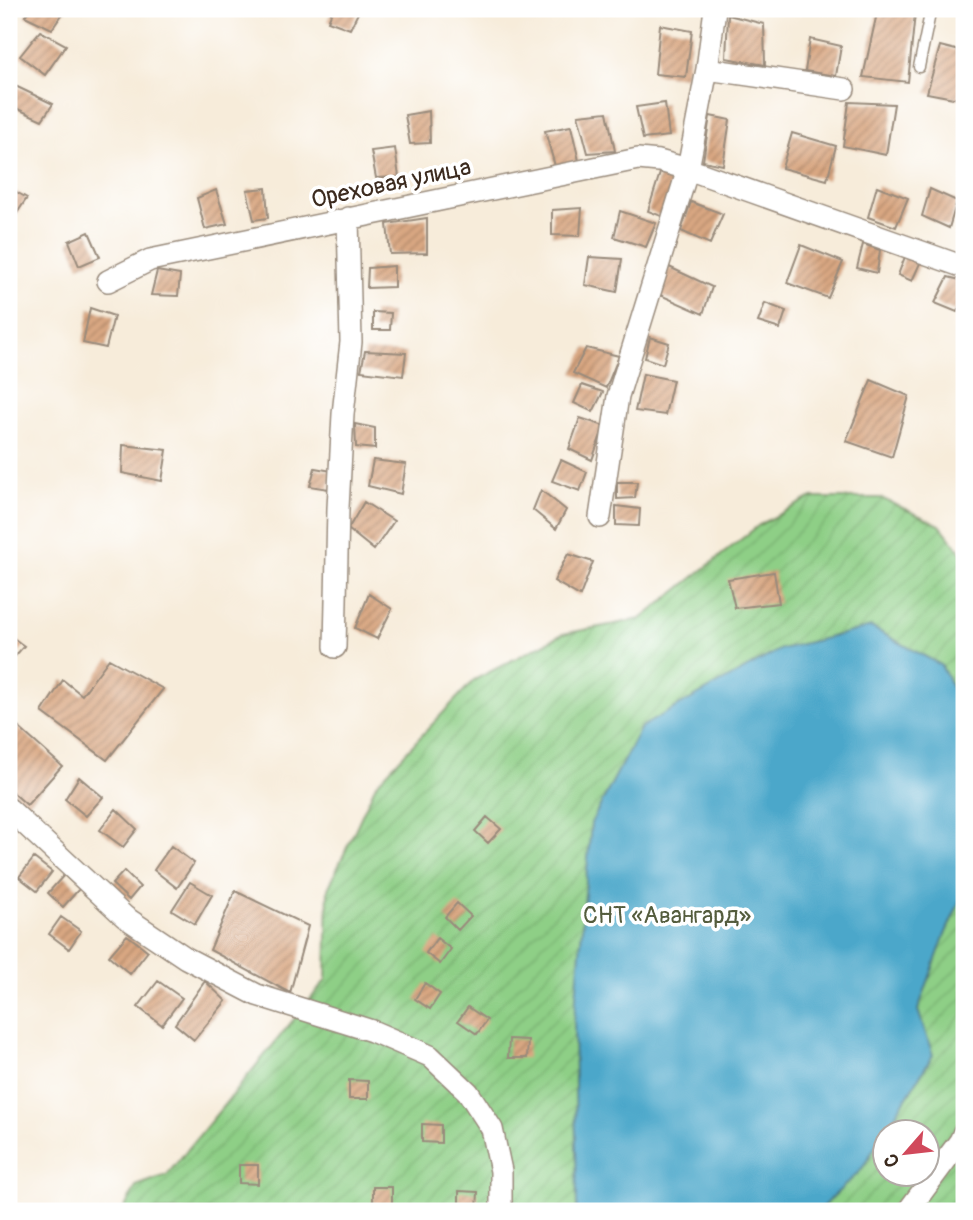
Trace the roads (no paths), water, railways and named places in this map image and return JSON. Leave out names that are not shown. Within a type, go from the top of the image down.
[{"type":"street","points":[[600,517],[618,396],[688,169],[715,9]]},
{"type":"street","points":[[707,69],[844,89]]},
{"type":"street","name":"Ореховая улица","points":[[108,281],[150,260],[638,159],[659,161],[688,169],[964,267]]},
{"type":"street","points":[[335,648],[338,508],[343,414],[351,342],[348,218]]},
{"type":"street","points":[[9,810],[125,918],[186,958],[257,995],[372,1031],[430,1056],[468,1092],[492,1129],[501,1171],[501,1211]]},
{"type":"street","points":[[908,1211],[964,1132]]},
{"type":"lane","points":[[919,67],[931,9]]},
{"type":"water","points":[[871,627],[941,665],[964,711],[964,892],[944,937],[918,1010],[933,1055],[894,1118],[872,1118],[872,1152],[861,1170],[818,1211],[577,1211],[574,1021],[591,823],[641,727],[781,649]]},
{"type":"park label","name":"СНТ «Авангард»","points":[[667,915]]}]
